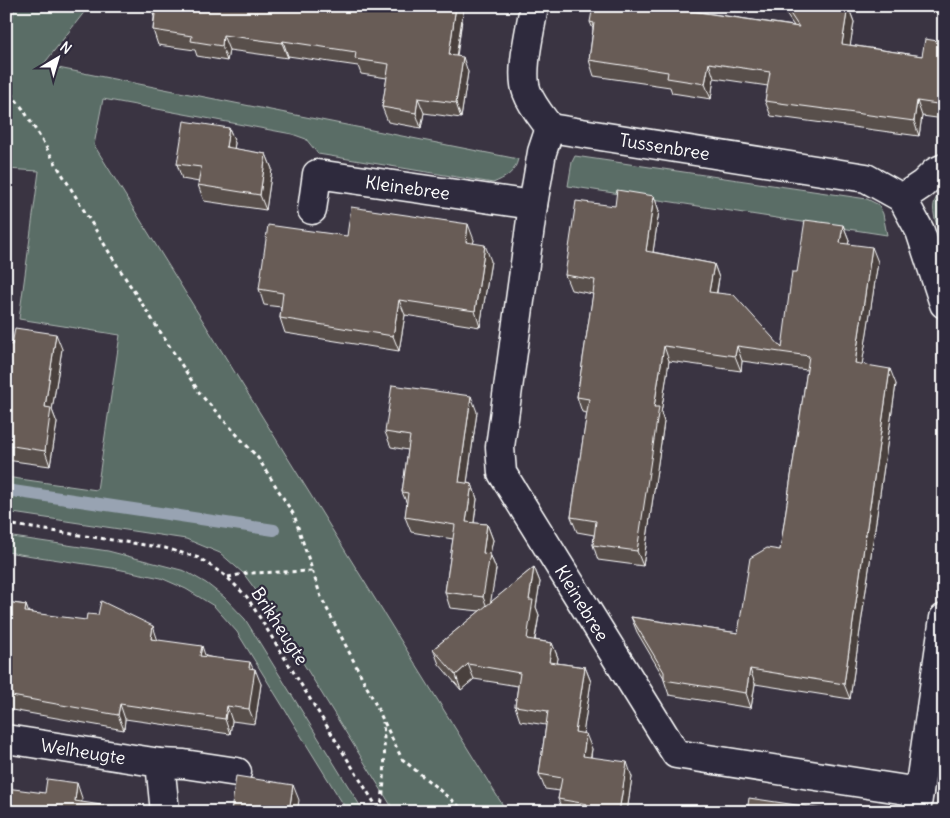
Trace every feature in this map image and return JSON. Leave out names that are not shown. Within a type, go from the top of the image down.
[{"type":"street","points":[[534,6],[524,66],[526,90],[536,109],[550,128]]},
{"type":"street","name":"Tussenbree","points":[[550,128],[866,178],[902,198]]},
{"type":"street","name":"Kleinebree","points":[[550,128],[542,152],[500,447],[502,473],[676,754],[917,802]]},
{"type":"street","points":[[944,168],[935,172],[923,184],[902,198],[920,231],[944,304]]},
{"type":"street","name":"Kleinebree","points":[[312,210],[317,174],[534,205]]},
{"type":"street","points":[[917,802],[944,618]]},
{"type":"street","name":"Welheugte","points":[[6,739],[160,763],[184,764],[237,772]]},
{"type":"street","points":[[160,763],[165,812]]},
{"type":"path","points":[[6,87],[23,109],[115,262],[201,395],[258,458],[294,515],[321,597],[402,759],[466,812]]},
{"type":"path","name":"Brikheugte","points":[[6,524],[165,548],[199,558],[227,577],[247,597],[380,812]]},
{"type":"path","points":[[227,577],[248,573],[312,572]]},
{"type":"path","points":[[380,812],[383,799],[385,754],[382,718]]},
{"type":"green space","points":[[15,6],[89,6],[43,65],[518,159],[515,168],[509,174],[493,183],[318,154],[306,139],[292,134],[103,99],[94,145],[507,812],[395,812],[269,608],[243,573],[220,553],[186,539],[6,512],[6,477],[97,490],[120,335],[19,319],[39,171],[6,169],[6,49]]},
{"type":"green space","points":[[575,156],[867,199],[879,205],[883,214],[887,235],[568,186],[572,162]]},
{"type":"green space","points":[[944,191],[944,243],[936,223],[934,208],[938,195]]},
{"type":"green space","points":[[6,536],[108,551],[185,571],[206,583],[224,597],[245,619],[364,812],[348,812],[237,632],[214,606],[186,589],[161,578],[112,568],[6,552]]},
{"type":"building","points":[[154,6],[456,6],[449,55],[463,57],[456,103],[418,98],[416,113],[382,107],[389,64],[355,59],[356,52],[283,41],[282,43],[223,35],[222,46],[191,41],[192,36],[153,30]]},
{"type":"building","points":[[593,6],[658,6],[799,27],[785,6],[848,6],[842,44],[922,56],[925,39],[944,42],[944,105],[917,101],[914,121],[765,101],[770,72],[709,63],[705,84],[667,78],[668,72],[589,60],[594,23],[590,22]]},
{"type":"building","points":[[184,121],[229,128],[226,147],[266,154],[260,195],[198,185],[201,167],[177,164]]},
{"type":"building","points":[[617,190],[654,196],[646,251],[714,264],[709,292],[734,295],[782,348],[792,272],[797,272],[805,220],[843,225],[840,243],[872,247],[855,363],[890,369],[844,684],[750,669],[746,693],[664,680],[664,672],[631,617],[738,633],[750,558],[767,548],[780,550],[809,356],[737,346],[735,356],[664,346],[654,407],[659,407],[637,551],[593,545],[596,521],[571,517],[589,399],[577,397],[595,280],[565,275],[576,201],[615,206]]},
{"type":"building","points":[[351,207],[468,224],[466,242],[485,245],[475,311],[399,300],[393,336],[280,318],[283,293],[259,289],[268,225],[347,236]]},
{"type":"building","points":[[15,328],[56,334],[45,407],[51,408],[45,451],[6,445],[6,344],[12,345]]},
{"type":"building","points":[[392,385],[471,396],[459,482],[472,484],[466,522],[487,524],[483,553],[490,554],[483,597],[445,592],[455,525],[405,517],[408,493],[402,492],[410,436],[385,432]]},
{"type":"building","points":[[534,567],[529,600],[533,600],[527,639],[552,643],[549,662],[585,667],[575,732],[586,734],[583,756],[627,762],[619,812],[586,809],[587,804],[558,799],[562,778],[539,774],[548,711],[515,706],[520,673],[468,664],[456,675],[433,649]]},
{"type":"building","points":[[101,601],[153,626],[151,639],[202,646],[200,656],[250,662],[249,668],[255,669],[249,709],[227,706],[225,719],[120,704],[118,715],[6,695],[6,602],[26,605],[25,612],[86,620],[87,614],[98,615]]},
{"type":"building","points":[[236,776],[293,785],[289,812],[231,812]]},
{"type":"building","points":[[47,779],[77,783],[75,801],[114,807],[113,812],[6,812],[6,788],[45,793]]},
{"type":"building","points":[[749,798],[823,809],[823,812],[747,812]]},
{"type":"waterway","points":[[6,490],[274,530]]}]
